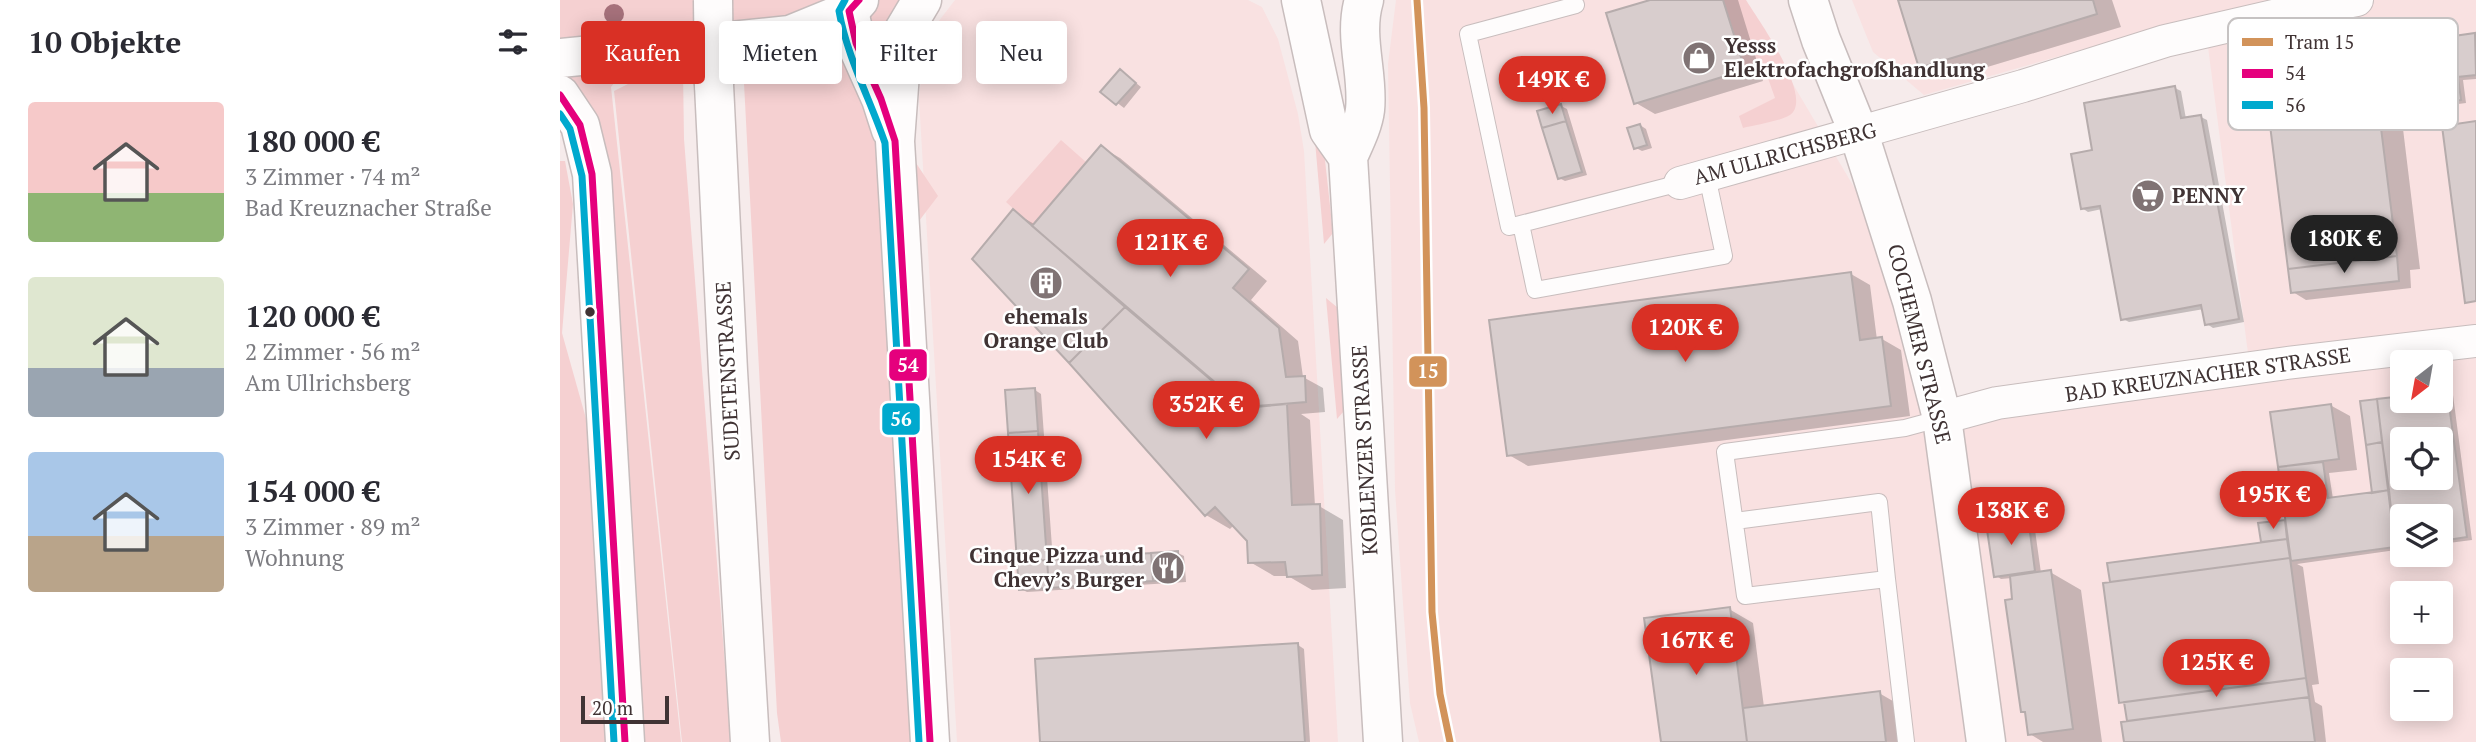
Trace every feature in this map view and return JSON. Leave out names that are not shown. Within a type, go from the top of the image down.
[{"type":"main road","name":"SUDETENSTRASSE","points":[[713,0],[729,385],[750,742]]},
{"type":"main road","points":[[922,0],[903,32],[895,141],[930,742]]},
{"type":"main road","points":[[1301,0],[1329,130],[1352,147]]},
{"type":"main road","name":"KOBLENZER STRASSE","points":[[1335,0],[1344,111],[1352,147],[1383,742]]},
{"type":"main road","name":"KOBLENZER STRASSE","points":[[1352,147],[1365,110],[1359,16],[1364,0]]},
{"type":"main road","name":"COCHEMER STRASSE","points":[[1790,0],[1821,40]]},
{"type":"main road","name":"COCHEMER STRASSE","points":[[1808,0],[1859,134],[1912,301],[1942,418],[1986,742]]},
{"type":"main road","points":[[560,58],[790,35],[854,5],[856,43],[881,99],[895,141]]},
{"type":"main road","points":[[560,95],[580,125],[592,174],[625,742]]},
{"type":"street","name":"AM ULLRICHSBERG","points":[[2261,18],[2357,0]]},
{"type":"street","name":"AM ULLRICHSBERG","points":[[1693,179],[1859,134],[2165,41],[2228,26]]},
{"type":"street","name":"BAD KREUZNACHER STRASSE","points":[[1942,418],[1997,403],[2287,363],[2476,341]]},
{"type":"lane","points":[[1576,5],[1468,34],[1509,227],[1521,224],[1535,290],[1724,256],[1693,179]]},
{"type":"lane","name":"AM ULLRICHSBERG","points":[[1521,224],[1693,179]]},
{"type":"lane","points":[[1887,579],[1745,596],[1725,452],[1905,428],[1942,418]]},
{"type":"lane","points":[[1735,521],[1879,502],[1906,742]]},
{"type":"shaded area","points":[[560,0],[834,0],[783,21],[719,21],[719,30],[705,31],[705,21],[581,21],[581,44],[560,46]]},
{"type":"shaded area","points":[[877,0],[905,0],[897,21],[869,21],[868,17]]},
{"type":"shaded area","points":[[955,0],[1248,0],[1262,7],[1278,39],[1298,114],[1304,151],[1338,742],[957,742],[919,99],[920,84],[962,84],[962,21],[939,21]]},
{"type":"shaded area","points":[[1396,0],[1743,0],[1857,192],[1927,416],[2252,384],[2208,47],[2199,16],[1924,95],[1873,52],[1852,0],[2476,0],[2476,742],[1419,742],[1410,703],[1395,490],[1388,64]]},
{"type":"shaded area","points":[[1723,0],[1746,0],[1782,58],[1795,92],[1796,106],[1790,115],[1743,128],[1739,116],[1775,98],[1763,64],[1745,70]]},
{"type":"shaded area","points":[[1293,6],[1323,142],[1333,233],[1324,244],[1315,141],[1302,76],[1283,9]]},
{"type":"shaded area","points":[[844,40],[856,69],[856,84],[862,84],[877,120],[920,742],[781,742],[777,713],[744,84],[842,84]]},
{"type":"shaded area","points":[[581,70],[581,84],[613,84],[611,87],[681,742],[643,742],[560,73]]},
{"type":"shaded area","points":[[628,84],[683,84],[684,139],[731,742],[682,742],[614,91]]},
{"type":"shaded area","points":[[1061,140],[1086,162],[1032,226],[1006,202]]},
{"type":"shaded area","points":[[914,160],[938,196],[919,221]]},
{"type":"shaded area","points":[[560,161],[565,161],[573,204],[562,333],[592,440],[612,742],[560,742]]},
{"type":"shaded area","points":[[1326,298],[1338,308],[1344,411],[1337,419]]},
{"type":"building","points":[[1650,0],[1723,0],[1745,70],[1634,104],[1606,13]]},
{"type":"building","points":[[1898,0],[2093,0],[2097,14],[1919,68]]},
{"type":"building","points":[[2475,33],[2476,75],[2458,77],[2458,35]]},
{"type":"building","points":[[1120,69],[1136,83],[1116,105],[1100,92]]},
{"type":"building","points":[[2458,77],[2461,100],[2458,100]]},
{"type":"building","points":[[2175,86],[2181,118],[2201,115],[2239,319],[2205,325],[2201,305],[2121,320],[2100,206],[2081,209],[2071,154],[2092,150],[2084,103]]},
{"type":"building","points":[[1561,104],[1566,121],[1542,128],[1537,111]]},
{"type":"building","points":[[1566,121],[1582,172],[1558,179],[1542,128]]},
{"type":"building","points":[[2476,121],[2476,301],[2465,303],[2443,130],[2458,130],[2458,124]]},
{"type":"building","points":[[1640,124],[1647,145],[1634,149],[1627,128]]},
{"type":"building","points":[[2271,130],[2381,130],[2397,256],[2288,269]]},
{"type":"building","points":[[1101,145],[1249,269],[1233,288],[1279,328],[1286,377],[1305,376],[1306,402],[1244,407],[1032,226]]},
{"type":"building","name":"ehemals Orange Club","points":[[1013,209],[1125,307],[1069,363],[972,259]]},
{"type":"building","points":[[2397,256],[2399,281],[2291,293],[2288,269]]},
{"type":"building","points":[[1851,272],[1860,340],[1882,337],[1891,406],[1507,456],[1489,320]]},
{"type":"building","points":[[1125,307],[1244,408],[1287,404],[1292,505],[1320,504],[1322,575],[1287,577],[1285,562],[1248,563],[1247,541],[1215,507],[1205,516],[1069,363]]},
{"type":"building","points":[[1035,388],[1038,431],[1008,433],[1005,390]]},
{"type":"building","points":[[2390,398],[2390,413],[2450,413],[2452,427],[2390,427],[2390,490],[2453,490],[2453,434],[2467,537],[2453,539],[2453,504],[2390,506],[2377,399]]},
{"type":"building","points":[[2377,399],[2382,442],[2366,445],[2360,401]]},
{"type":"building","points":[[2331,404],[2339,459],[2278,467],[2270,412]]},
{"type":"building","points":[[1038,431],[1047,560],[1017,562],[1008,433]]},
{"type":"building","points":[[2382,442],[2389,490],[2372,493],[2366,445]]},
{"type":"building","points":[[2323,462],[2328,498],[2389,490],[2390,548],[2291,561],[2278,467]]},
{"type":"building","points":[[2028,517],[2035,571],[1994,577],[1986,523]]},
{"type":"building","points":[[2285,520],[2287,539],[2261,542],[2258,523]]},
{"type":"building","points":[[2287,539],[2290,558],[2110,582],[2107,563]]},
{"type":"building","points":[[1178,551],[1180,579],[1153,581],[1151,553]]},
{"type":"building","points":[[1151,553],[1153,581],[1049,588],[1047,560]]},
{"type":"building","points":[[2290,558],[2306,678],[2119,703],[2103,583]]},
{"type":"building","points":[[1047,560],[1049,588],[1019,590],[1017,562]]},
{"type":"building","points":[[2051,570],[2073,729],[2028,735],[2025,712],[2021,712],[2005,600],[2012,599],[2010,576]]},
{"type":"building","points":[[1730,607],[1747,742],[1661,742],[1644,618]]},
{"type":"building","points":[[1298,643],[1305,742],[1040,742],[1035,659]]},
{"type":"building","points":[[2306,678],[2309,697],[2127,721],[2124,702]]},
{"type":"building","points":[[1880,691],[1886,742],[1747,742],[1743,708]]},
{"type":"building","points":[[2309,697],[2315,742],[2124,742],[2121,722]]},
{"type":"tram line","name":"15","points":[[1417,0],[1424,108],[1432,612],[1440,694],[1450,742]]},
{"type":"transit line","name":"56","points":[[845,0],[839,11],[843,28],[885,143],[919,742]]},
{"type":"transit line","name":"54","points":[[859,0],[849,11],[856,43],[881,99],[895,141],[930,742]]},
{"type":"transit line","name":"54","points":[[560,95],[580,125],[592,174],[625,742]]},
{"type":"transit line","name":"56","points":[[560,114],[570,129],[582,176],[614,742]]},
{"type":"place","name":"Yesss Elektrofachgroßhandlung","points":[[1699,58]]},
{"type":"place","name":"PENNY","points":[[2148,196]]},
{"type":"place","name":"ehemals Orange Club","points":[[1046,283]]},
{"type":"place","name":"Cinque Pizza und Chevy’s Burger","points":[[1168,568]]}]
